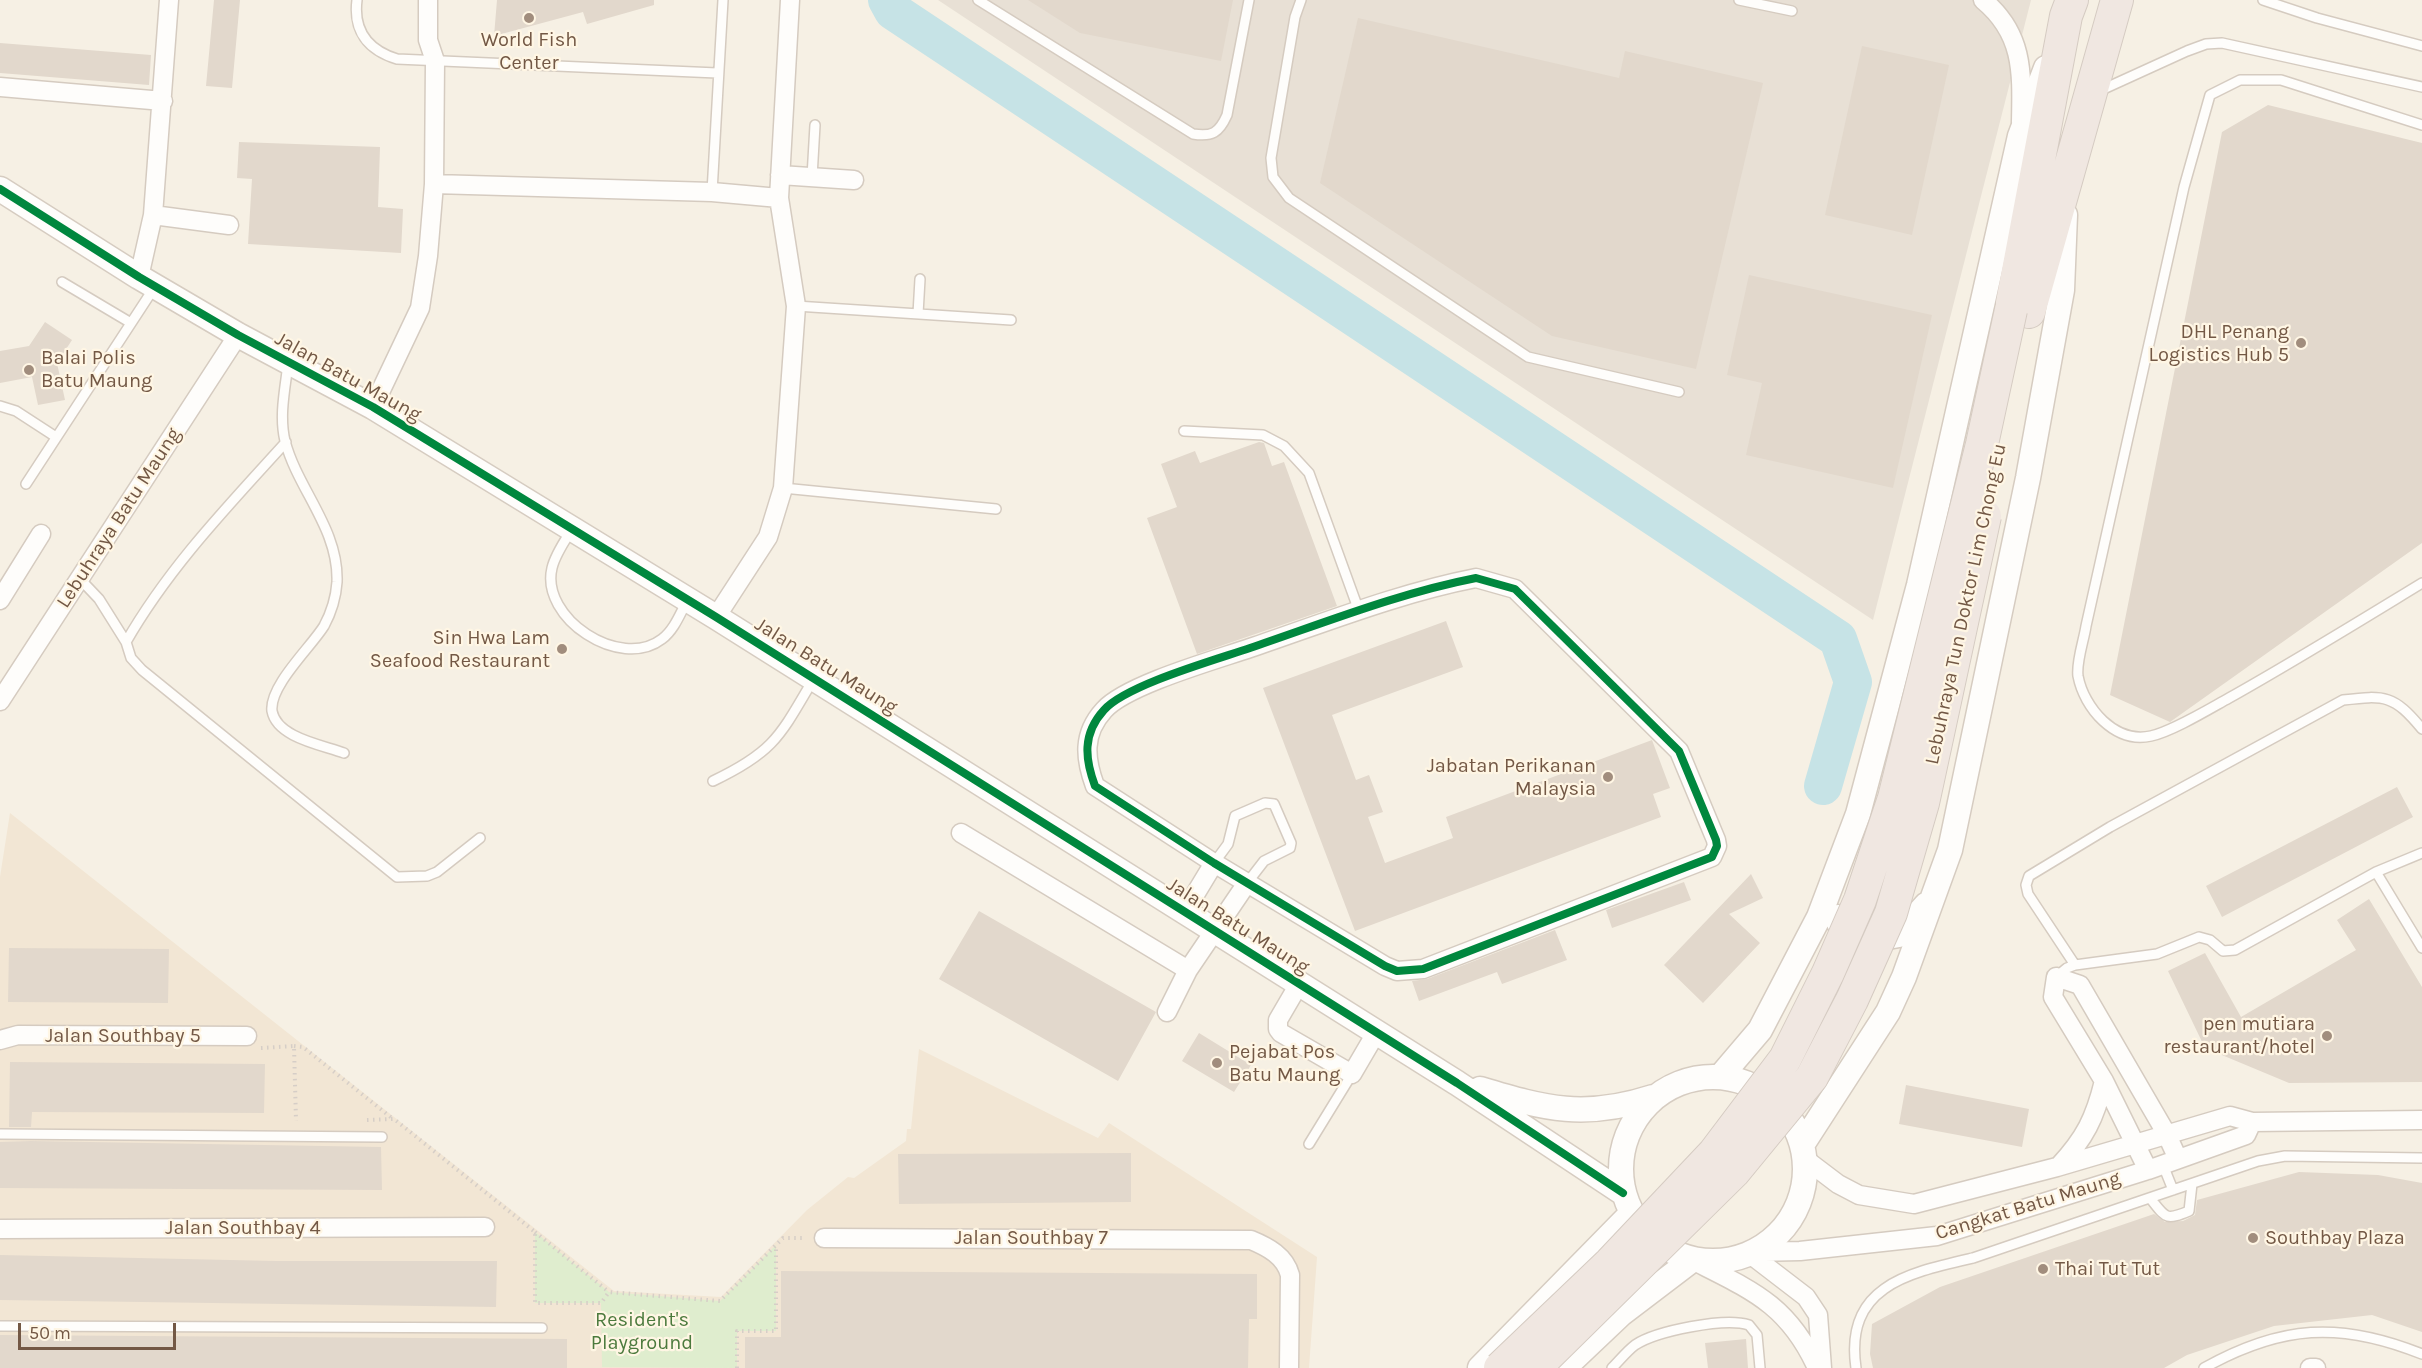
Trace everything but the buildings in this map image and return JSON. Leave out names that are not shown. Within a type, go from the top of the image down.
[{"type":"highway","name":"Lebuhraya Tun Doktor Lim Chong Eu","points":[[1724,1163],[1785,1059],[1860,900],[1894,798],[1982,444],[2020,311],[2066,174],[2117,0]]},
{"type":"highway","name":"Lebuhraya Tun Doktor Lim Chong Eu","points":[[2020,311],[2069,8]]},
{"type":"highway","points":[[1500,1368],[1610,1263],[1724,1163]]},
{"type":"highway","points":[[1535,1368],[1724,1163]]},
{"type":"main road","points":[[1720,1077],[1760,1030],[1819,917],[1858,814],[1919,585],[2020,136],[2069,8]]},
{"type":"main road","points":[[1804,1152],[1888,1012],[1904,977],[1950,850],[2030,466],[2062,290],[2066,174]]},
{"type":"main road","name":"Jalan Batu Maung","points":[[0,189],[147,282],[288,364],[373,407],[814,678],[1457,1083],[1627,1203]]},
{"type":"main road","points":[[1832,883],[1839,923],[1865,941],[1899,935],[1933,897]]},
{"type":"main road","points":[[1720,1077],[1742,1082],[1763,1091],[1780,1106],[1794,1124],[1804,1152],[1804,1189],[1793,1216],[1774,1239],[1752,1253],[1721,1262],[1692,1260],[1667,1250],[1647,1235],[1627,1203],[1620,1166],[1625,1138],[1638,1114],[1654,1097],[1686,1082],[1720,1077]]},
{"type":"main road","name":"Jalan Batu Maung","points":[[1457,1083],[1535,1105],[1574,1110],[1621,1107],[1654,1097]]},
{"type":"main road","points":[[1480,1368],[1627,1203]]},
{"type":"main road","points":[[1564,1368],[1621,1314],[1692,1260]]},
{"type":"street","points":[[147,282],[163,101],[169,0]]},
{"type":"street","points":[[373,407],[420,308],[434,184],[435,61],[428,40],[429,0]]},
{"type":"street","points":[[716,617],[768,537],[783,488],[796,306],[779,198],[790,0]]},
{"type":"street","points":[[1983,0],[2000,14],[2015,43],[2022,74],[2020,136]]},
{"type":"street","points":[[0,87],[163,101]]},
{"type":"street","points":[[780,175],[854,180]]},
{"type":"street","points":[[434,184],[712,192],[779,198]]},
{"type":"street","points":[[153,215],[229,225]]},
{"type":"street","name":"Lebuhraya Batu Maung","points":[[0,701],[238,335]]},
{"type":"street","points":[[0,600],[41,534]]},
{"type":"street","points":[[1476,578],[1515,589],[1679,751],[1716,840],[1715,852],[1706,861],[1410,972],[1385,966],[1214,863],[1095,786],[1088,767],[1086,751],[1093,725],[1115,700],[1186,670],[1359,611],[1433,586],[1476,578]]},
{"type":"street","points":[[960,833],[1188,970]]},
{"type":"street","points":[[1185,911],[1214,863]]},
{"type":"street","points":[[1167,1012],[1188,970],[1247,883]]},
{"type":"street","points":[[2056,977],[2080,985],[2166,1133],[2163,1165],[2136,1144],[2104,1081],[2054,997],[2056,977]]},
{"type":"street","points":[[1299,984],[1278,1020],[1278,1029],[1352,1074],[1376,1033]]},
{"type":"street","name":"Jalan Southbay 5","points":[[0,1040],[18,1035],[247,1036]]},
{"type":"street","points":[[2057,1167],[2080,1143],[2097,1113],[2104,1081]]},
{"type":"street","name":"Cangkat Batu Maung","points":[[1804,1152],[1838,1184],[1859,1195],[1914,1204],[2057,1167],[2230,1116],[2252,1122],[2422,1120]]},
{"type":"street","name":"Cangkat Batu Maung","points":[[1752,1253],[1800,1251],[1937,1236],[2163,1165],[2246,1136],[2252,1122]]},
{"type":"street","name":"Jalan Southbay 4","points":[[0,1229],[485,1227]]},
{"type":"street","name":"Jalan Southbay 7","points":[[824,1238],[1251,1240],[1263,1245],[1287,1265],[1290,1275],[1289,1368]]},
{"type":"street","points":[[1752,1253],[1806,1297],[1818,1315],[1822,1368]]},
{"type":"street","points":[[1692,1260],[1753,1292],[1772,1305],[1800,1335],[1817,1368]]},
{"type":"street","points":[[2310,1368],[2316,1368]]},
{"type":"lane","points":[[357,0],[358,27],[367,42],[380,54],[397,59],[717,74]]},
{"type":"lane","points":[[712,192],[723,0]]},
{"type":"lane","points":[[978,0],[1193,134],[1208,136],[1221,129],[1227,115],[1249,0]]},
{"type":"lane","points":[[1301,0],[1295,17],[1271,158],[1273,177],[1289,198],[1528,357],[1679,392]]},
{"type":"lane","points":[[1739,0],[1792,11]]},
{"type":"lane","points":[[2263,0],[2317,18],[2422,46]]},
{"type":"lane","points":[[2089,96],[2187,51],[2206,44],[2222,43],[2422,87]]},
{"type":"lane","points":[[2422,124],[2281,80],[2240,80],[2210,95],[2184,188],[2086,626],[2078,675],[2088,700],[2104,724],[2127,735],[2151,736],[2200,714],[2273,673],[2422,583]]},
{"type":"lane","points":[[812,177],[815,125]]},
{"type":"lane","points":[[918,314],[920,279]]},
{"type":"lane","points":[[62,282],[132,324]]},
{"type":"lane","points":[[26,484],[132,324],[147,282]]},
{"type":"lane","points":[[796,306],[1011,320]]},
{"type":"lane","points":[[288,364],[283,414],[286,442],[328,534],[335,559],[337,582],[333,605],[323,626],[279,686],[273,699],[272,711],[278,723],[288,733],[344,753]]},
{"type":"lane","points":[[0,406],[16,411],[56,438]]},
{"type":"lane","points":[[1185,431],[1263,435],[1284,446],[1309,473],[1359,611]]},
{"type":"lane","points":[[126,642],[201,534],[286,442]]},
{"type":"lane","points":[[783,488],[996,509]]},
{"type":"lane","points":[[572,528],[552,567],[551,580],[560,605],[576,625],[589,635],[606,644],[621,648],[650,645],[668,633],[687,601]]},
{"type":"lane","points":[[80,579],[99,599],[126,642],[131,658],[142,670],[397,877],[427,876],[437,872],[480,838]]},
{"type":"lane","points":[[713,781],[748,764],[765,752],[780,735],[814,678]]},
{"type":"lane","points":[[2075,965],[2028,894],[2026,885],[2029,876],[2110,827],[2343,700],[2378,696],[2405,708],[2422,729]]},
{"type":"lane","points":[[1214,863],[1228,844],[1235,816],[1265,803],[1274,804],[1291,837],[1290,848],[1264,861],[1247,883]]},
{"type":"lane","points":[[2056,977],[2075,965],[2157,954],[2199,937],[2210,940],[2218,949],[2229,952],[2376,872],[2422,853]]},
{"type":"lane","points":[[2376,872],[2422,948]]},
{"type":"lane","points":[[1309,1144],[1352,1074]]},
{"type":"lane","points":[[0,1134],[382,1137]]},
{"type":"lane","points":[[1856,1368],[1852,1345],[1862,1309],[1890,1283],[1929,1268],[1973,1258],[2258,1161],[2285,1156],[2422,1158]]},
{"type":"lane","points":[[2163,1165],[2173,1190]]},
{"type":"lane","points":[[2150,1198],[2165,1217],[2170,1218],[2190,1211],[2192,1184]]},
{"type":"lane","points":[[1612,1368],[1636,1344],[1696,1326],[1738,1322],[1749,1325],[1757,1335],[1760,1368]]},
{"type":"lane","points":[[0,1326],[542,1328]]},
{"type":"lane","points":[[2204,1368],[2228,1354],[2271,1339],[2308,1331],[2342,1331],[2397,1344],[2422,1354]]},
{"type":"path","points":[[247,1036],[258,1048],[303,1047],[609,1292],[720,1301],[783,1238],[824,1238]]},
{"type":"path","points":[[294,1046],[294,1121],[306,1121]]},
{"type":"path","points":[[361,1120],[394,1119]]},
{"type":"path","points":[[535,1232],[535,1303],[601,1303],[609,1292]]},
{"type":"path","points":[[737,1368],[737,1331],[776,1331],[776,1245]]},
{"type":"shaded area","points":[[938,0],[2031,0],[1873,620]]},
{"type":"shaded area","points":[[10,813],[614,1291],[721,1297],[807,1210],[848,1177],[854,1178],[906,1141],[907,1129],[911,1129],[919,1049],[1098,1138],[1109,1123],[1317,1257],[1309,1368],[0,1368],[0,877]]},
{"type":"green space","name":"Resident's Playground","points":[[535,1232],[609,1292],[720,1301],[776,1245],[776,1331],[737,1331],[737,1368],[602,1367],[601,1303],[535,1303]]},
{"type":"waterway","points":[[887,0],[893,11],[1838,639],[1853,682],[1823,786]]},
{"type":"cycle path","points":[[0,189],[139,277],[238,335],[373,407],[716,617],[1457,1083],[1623,1193]]},
{"type":"cycle path","points":[[1476,578],[1515,589],[1679,751],[1716,840],[1717,846],[1712,857],[1423,969],[1397,971],[1214,863],[1095,786],[1088,756],[1092,728],[1104,710],[1131,691],[1172,674],[1362,609],[1447,584],[1476,578]]},
{"type":"place","name":"World Fish Center","points":[[529,18]]},
{"type":"place","name":"DHL Penang Logistics Hub 5","points":[[2301,343]]},
{"type":"place","name":"Balai Polis Batu Maung","points":[[29,370]]},
{"type":"place","name":"Sin Hwa Lam Seafood Restaurant","points":[[562,649]]},
{"type":"place","name":"Jabatan Perikanan Malaysia","points":[[1608,777]]},
{"type":"place","name":"pen mutiara restaurant/hotel","points":[[2327,1036]]},
{"type":"place","name":"Pejabat Pos Batu Maung","points":[[1217,1063]]},
{"type":"place","name":"Southbay Plaza","points":[[2253,1238]]},
{"type":"place","name":"Thai Tut Tut","points":[[2043,1269]]}]
